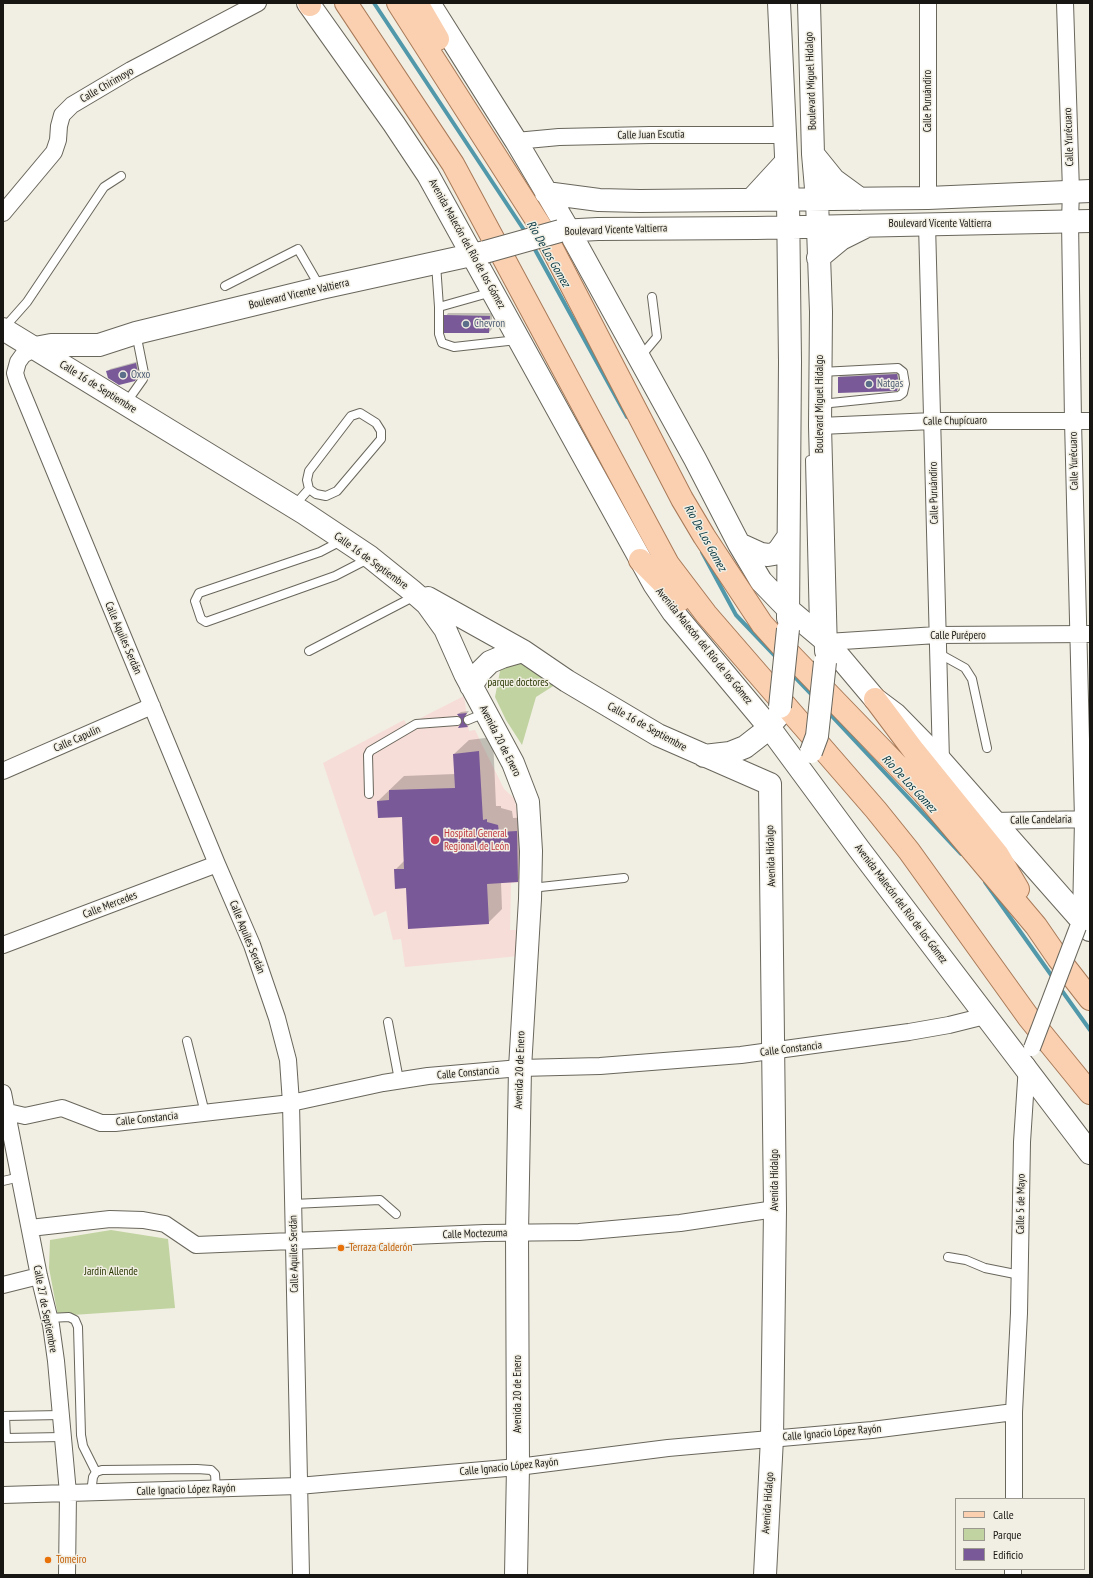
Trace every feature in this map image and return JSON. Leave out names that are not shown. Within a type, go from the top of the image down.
[{"type":"main road","points":[[315,3],[385,78],[411,100]]},
{"type":"main road","name":"Avenida Malecón del Río de los Gómez","points":[[346,3],[453,164],[668,564],[706,614],[779,701],[909,850],[1029,1018],[1072,1073],[1090,1093]]},
{"type":"main road","points":[[398,3],[541,227],[682,499],[704,536],[762,624],[923,792],[1036,926],[1058,958],[1089,998]]},
{"type":"main road","points":[[417,3],[455,69],[470,102],[483,138]]},
{"type":"main road","points":[[640,560],[678,598],[739,665],[758,684],[779,701]]},
{"type":"main road","points":[[875,699],[914,751],[998,855],[1012,876],[1036,926]]},
{"type":"main road","points":[[1072,1073],[1090,1107]]},
{"type":"street","name":"Calle Chirimoyo","points":[[3,213],[54,152],[58,140],[59,126],[62,115],[72,105],[131,70],[258,3]]},
{"type":"street","name":"Avenida Malecón del Río de los Gómez","points":[[315,3],[479,253],[493,292],[654,584],[673,612],[770,727],[804,757],[859,849],[1090,1153]]},
{"type":"street","points":[[429,3],[516,141],[546,193],[564,230],[639,358],[695,459],[739,544],[761,581],[790,617],[822,645],[875,699],[895,714],[941,761],[1083,925]]},
{"type":"street","name":"Boulevard Miguel Hidalgo","points":[[778,3],[786,162],[802,200],[802,227],[818,258],[821,312],[820,426],[822,645],[817,736],[804,757]]},
{"type":"street","name":"Boulevard Miguel Hidalgo","points":[[703,756],[730,753],[741,749],[751,743],[770,727],[778,717],[790,617],[788,537],[790,362],[802,227],[802,200],[813,154],[808,3]]},
{"type":"street","name":"Calle Puruándiro","points":[[928,3],[928,198]]},
{"type":"street","name":"Calle Yurécuaro","points":[[1065,3],[1080,191],[1073,421],[1084,634],[1086,819],[1083,925]]},
{"type":"street","name":"Calle Juan Escutia","points":[[516,141],[559,137],[785,135]]},
{"type":"street","points":[[813,154],[834,180],[860,199]]},
{"type":"street","points":[[752,199],[786,162]]},
{"type":"street","points":[[546,193],[599,200],[802,200],[928,198],[1080,191]]},
{"type":"street","points":[[598,229],[593,222],[592,216],[599,200]]},
{"type":"street","name":"Boulevard Vicente Valtierra","points":[[36,348],[51,345],[99,345],[136,334],[321,288],[479,253],[564,230],[1080,221]]},
{"type":"street","points":[[818,258],[841,239],[864,227],[878,224]]},
{"type":"street","name":"Calle Puruándiro","points":[[927,224],[941,761]]},
{"type":"street","name":"Calle 16 de Septiembre","points":[[3,329],[293,507],[370,557],[418,595],[424,596],[523,651],[567,681],[658,735],[703,756],[770,784]]},
{"type":"street","name":"Calle Aquiles Serdán","points":[[36,348],[23,355],[18,362],[15,373],[217,864],[252,945],[277,1018],[288,1060],[291,1103],[300,1575]]},
{"type":"street","name":"Calle Chupícuaro","points":[[820,426],[933,420],[1090,420]]},
{"type":"street","points":[[739,544],[760,554],[768,555],[774,554],[779,550],[788,537]]},
{"type":"street","name":"Avenida 20 de Enero","points":[[418,595],[433,612],[444,629],[471,686],[477,716],[513,763],[528,802],[530,824],[531,888],[520,1068],[516,1233],[518,1467],[516,1575]]},
{"type":"street","name":"Calle Purépero","points":[[822,645],[937,635],[1084,634]]},
{"type":"street","points":[[471,686],[481,671],[490,662],[502,656],[523,651]]},
{"type":"street","name":"Calle Capulín","points":[[3,771],[152,706]]},
{"type":"street","points":[[770,784],[778,775],[804,757]]},
{"type":"street","name":"Avenida Hidalgo","points":[[765,1575],[772,1438],[775,1210],[770,784]]},
{"type":"street","name":"Calle Candelaria","points":[[993,821],[1086,819]]},
{"type":"street","name":"Calle Mercedes","points":[[3,945],[217,864]]},
{"type":"street","name":"Calle 5 de Mayo","points":[[1014,1498],[1014,1412],[1020,1275],[1022,1142],[1026,1070],[1032,1048],[1083,925]]},
{"type":"street","name":"Calle Constancia","points":[[6,1112],[26,1116],[62,1108],[101,1123],[115,1123],[291,1103],[398,1080],[520,1068],[702,1059],[902,1033],[949,1025],[985,1016]]},
{"type":"street","name":"Calle 27 de Septiembre","points":[[3,1093],[39,1276],[49,1318],[56,1361],[68,1493],[67,1575]]},
{"type":"street","name":"Calle Moctezuma","points":[[30,1228],[110,1219],[143,1220],[165,1224],[196,1245],[579,1232],[680,1223],[775,1210]]},
{"type":"street","points":[[3,1285],[39,1276]]},
{"type":"street","name":"Calle Ignacio López Rayón","points":[[3,1495],[216,1490],[298,1486],[518,1467],[668,1448],[872,1430],[1014,1412]]},
{"type":"lane","points":[[788,3],[794,152],[802,200]]},
{"type":"lane","points":[[802,3],[805,123],[802,200]]},
{"type":"lane","points":[[3,329],[27,302],[104,187],[121,176]]},
{"type":"lane","points":[[802,227],[811,281]]},
{"type":"lane","points":[[790,617],[802,227]]},
{"type":"lane","points":[[225,286],[298,249],[321,288]]},
{"type":"lane","points":[[436,263],[439,307],[438,334],[445,345],[454,347],[519,340]]},
{"type":"lane","points":[[439,307],[493,292]]},
{"type":"lane","points":[[639,358],[657,337],[652,297]]},
{"type":"lane","points":[[125,404],[140,384],[144,372],[136,334]]},
{"type":"lane","points":[[820,372],[898,368],[903,372],[905,384],[903,393],[899,396],[820,405]]},
{"type":"lane","points":[[360,413],[376,423],[381,431],[381,439],[337,491],[326,496],[316,494],[309,489],[307,480],[310,471],[351,416],[360,413]]},
{"type":"lane","points":[[810,448],[822,645]]},
{"type":"lane","points":[[293,507],[309,489]]},
{"type":"lane","points":[[344,540],[320,552],[199,593],[195,601],[201,619],[206,622],[335,576],[370,557]]},
{"type":"lane","points":[[308,651],[418,595]]},
{"type":"lane","points":[[938,653],[965,668],[972,679],[987,748]]},
{"type":"lane","points":[[369,794],[368,755],[370,751],[416,724],[457,721]]},
{"type":"lane","points":[[531,888],[624,878]]},
{"type":"lane","points":[[388,1022],[398,1080]]},
{"type":"lane","points":[[187,1041],[205,1113]]},
{"type":"lane","points":[[3,1180],[20,1177]]},
{"type":"lane","points":[[293,1204],[380,1200],[396,1214]]},
{"type":"lane","points":[[948,1257],[966,1260],[985,1268],[1020,1275]]},
{"type":"lane","points":[[49,1318],[69,1317],[75,1320],[78,1327],[81,1436],[83,1446],[96,1472]]},
{"type":"lane","points":[[61,1415],[5,1416],[6,1438],[62,1437]]},
{"type":"lane","points":[[91,1493],[93,1477],[96,1472],[102,1470],[197,1468],[211,1470],[215,1474],[216,1490]]},
{"type":"shaded area","name":"Hospital General Regional de León","points":[[464,696],[469,731],[475,730],[504,789],[515,799],[526,882],[511,883],[510,930],[518,930],[519,956],[405,967],[401,939],[393,940],[386,911],[374,916],[323,763],[404,720],[407,725]]},
{"type":"green space","name":"parque doctores","points":[[520,659],[558,683],[536,697],[522,745],[506,720],[495,697],[501,666]]},
{"type":"green space","name":"Jardín Allende","points":[[111,1230],[168,1239],[175,1308],[58,1316],[49,1268],[50,1240]]},
{"type":"building","name":"Chevron","points":[[444,315],[490,316],[489,333],[444,333]]},
{"type":"building","name":"Oxxo","points":[[136,363],[138,373],[135,381],[119,385],[108,378],[106,371]]},
{"type":"building","name":"Natgas","points":[[897,374],[899,384],[897,391],[838,393],[838,377]]},
{"type":"building","points":[[467,713],[463,720],[468,727],[458,728],[462,721],[457,714]]},
{"type":"building","points":[[479,751],[483,820],[487,819],[487,822],[498,825],[499,832],[517,831],[518,882],[487,884],[489,924],[408,929],[406,888],[395,889],[394,869],[404,869],[402,817],[378,818],[377,801],[389,800],[389,790],[455,788],[453,754]]},
{"type":"waterway","name":"Rio De Los Gomez","points":[[374,3],[526,233]]},
{"type":"waterway","name":"Rio De Los Gomez","points":[[533,246],[627,417]]},
{"type":"waterway","name":"Rio De Los Gomez","points":[[702,552],[736,615],[777,658]]},
{"type":"waterway","name":"Rio De Los Gomez","points":[[792,674],[813,696]]},
{"type":"waterway","name":"Rio De Los Gomez","points":[[827,711],[961,854]]},
{"type":"waterway","name":"Rio De Los Gomez","points":[[985,882],[1054,979]]},
{"type":"waterway","name":"Rio De Los Gomez","points":[[1060,988],[1090,1030]]},
{"type":"place","name":"Chevron","points":[[466,324]]},
{"type":"place","name":"Oxxo","points":[[123,375]]},
{"type":"place","name":"Natgas","points":[[869,384]]},
{"type":"place","name":"Hospital General Regional de León","points":[[435,840]]},
{"type":"place","name":"Terraza Calderón","points":[[341,1248]]},
{"type":"place","name":"Tomeiro","points":[[48,1560]]}]
